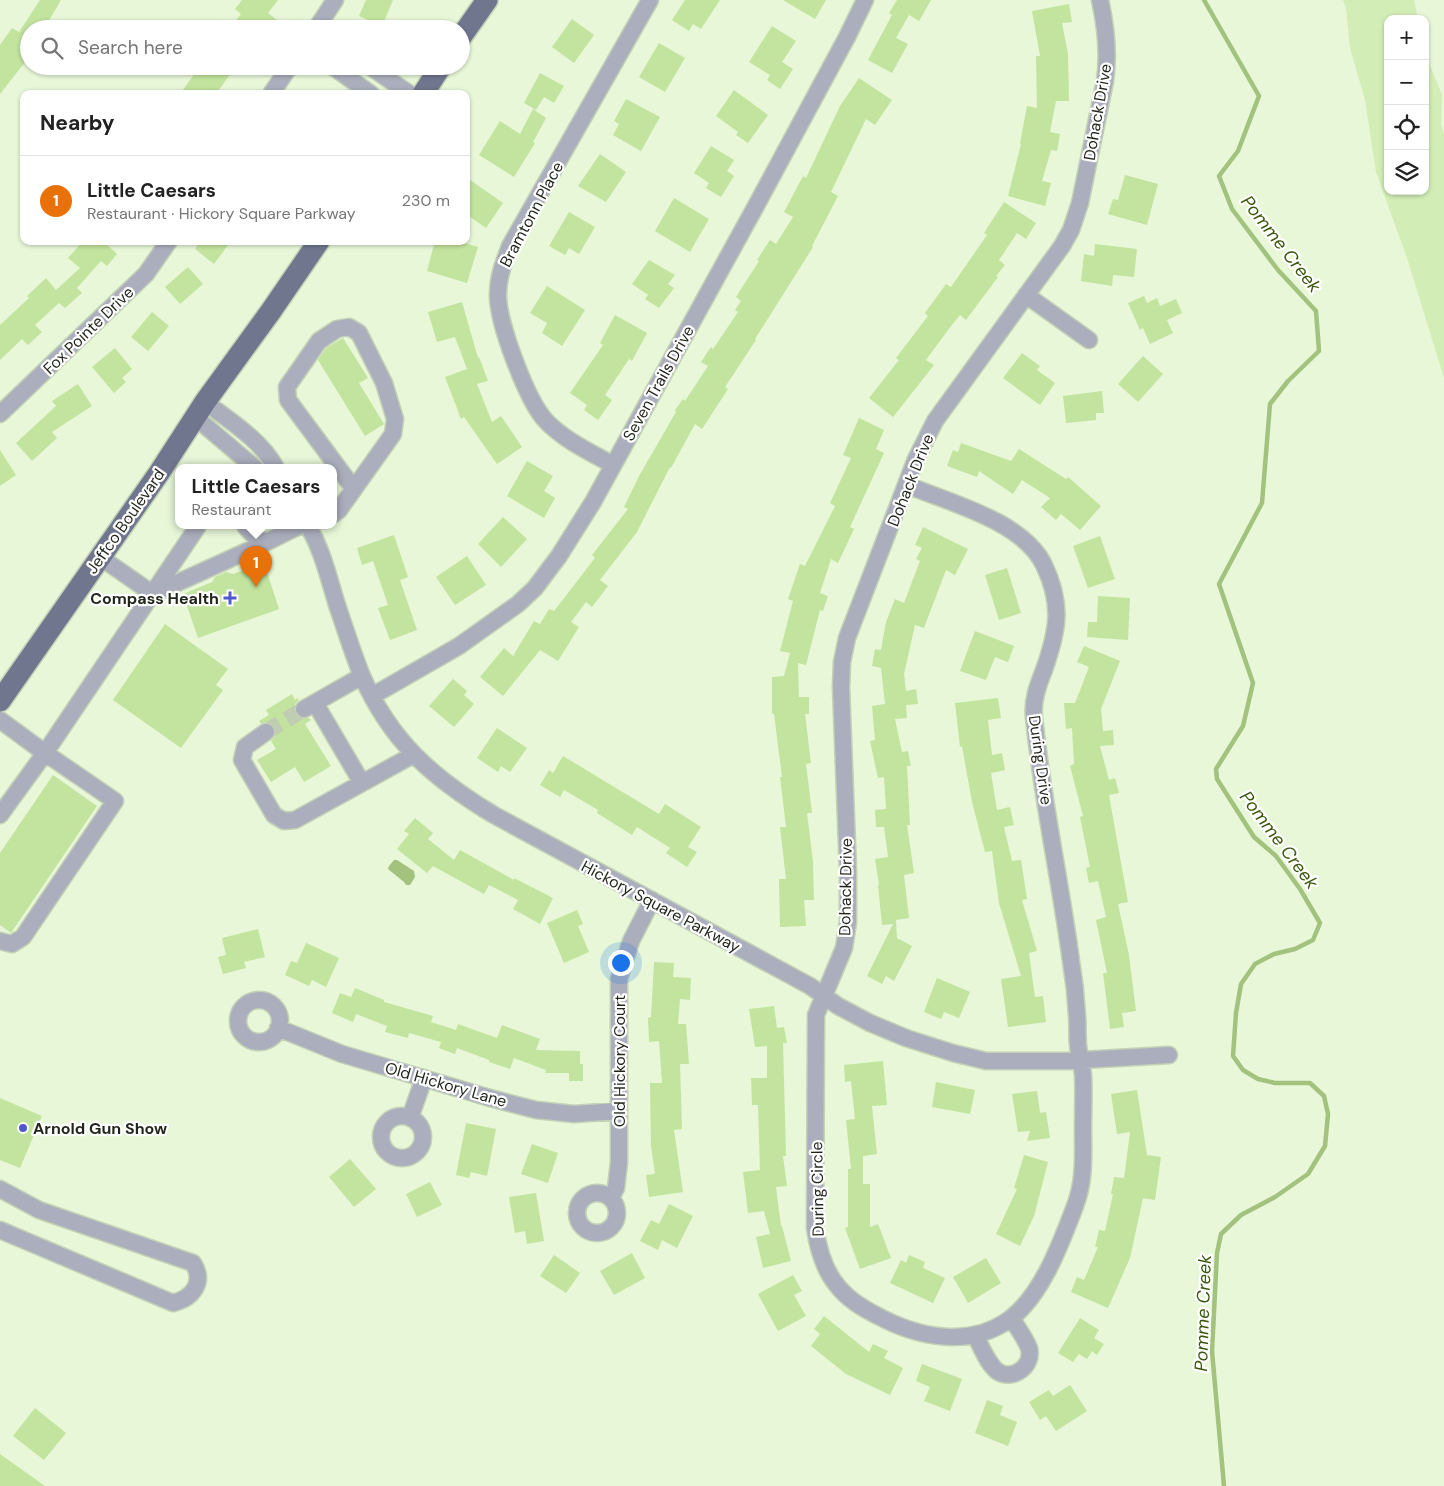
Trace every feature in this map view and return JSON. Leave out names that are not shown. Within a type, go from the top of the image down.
[{"type":"main road","points":[[470,24],[487,0]]},
{"type":"main road","points":[[425,90],[435,75]]},
{"type":"main road","name":"Jeffco Boulevard","points":[[0,701],[158,473],[200,409],[316,245]]},
{"type":"street","points":[[322,20],[335,0]]},
{"type":"street","name":"Bramtonn Place","points":[[613,465],[562,435],[546,422],[535,407],[524,383],[500,316],[499,275],[510,246],[650,0]]},
{"type":"street","name":"Seven Trails Drive","points":[[372,696],[459,646],[518,604],[535,588],[559,556],[593,502],[757,204],[848,37],[864,0]]},
{"type":"street","name":"Dohack Drive","points":[[824,996],[844,948],[848,922],[841,687],[842,662],[847,638],[916,459],[935,421],[1062,246],[1071,230],[1080,203],[1108,63],[1107,42],[1100,0]]},
{"type":"street","points":[[274,90],[284,75]]},
{"type":"street","points":[[345,75],[365,90]]},
{"type":"street","points":[[383,75],[404,90]]},
{"type":"street","name":"Fox Pointe Drive","points":[[0,414],[146,274],[166,245]]},
{"type":"street","points":[[1026,295],[1089,340]]},
{"type":"street","points":[[335,464],[288,400],[287,387],[319,341],[337,329],[349,327],[359,333],[384,383],[395,419],[393,434],[337,512]]},
{"type":"street","points":[[200,409],[251,464]]},
{"type":"street","points":[[200,409],[256,442],[274,464]]},
{"type":"street","points":[[337,466],[354,489]]},
{"type":"street","name":"During Drive","points":[[907,485],[994,520],[1010,530],[1036,551],[1045,566],[1053,590],[1058,611],[1056,630],[1039,682],[1033,709],[1071,957],[1080,1060]]},
{"type":"street","points":[[0,815],[196,529]]},
{"type":"street","points":[[248,529],[259,540],[270,541]]},
{"type":"street","points":[[152,594],[270,541],[303,529]]},
{"type":"street","name":"Hickory Square Parkway","points":[[309,529],[322,555],[362,676],[372,696],[391,728],[413,755],[453,790],[494,815],[810,986],[838,1006],[870,1023],[906,1038],[953,1053],[986,1060],[1021,1062],[1169,1055]]},
{"type":"street","points":[[100,557],[152,594]]},
{"type":"street","points":[[362,676],[310,706],[362,783]]},
{"type":"street","points":[[0,720],[44,753],[115,801],[23,937],[12,944],[0,941]]},
{"type":"street","points":[[266,732],[245,746],[242,760],[274,816],[289,822],[413,755]]},
{"type":"street","name":"Old Hickory Court","points":[[611,1198],[618,1181],[620,978],[631,941],[652,900]]},
{"type":"street","name":"During Circle","points":[[824,996],[816,1015],[815,1024],[814,1225],[818,1247],[825,1266],[834,1282],[850,1299],[891,1323],[911,1331],[933,1336],[975,1335],[1011,1318],[1026,1304],[1038,1288],[1076,1205],[1084,1173],[1083,1075],[1080,1060]]},
{"type":"street","name":"Old Hickory Lane","points":[[278,1028],[342,1054],[536,1110],[574,1114],[618,1112]]},
{"type":"street","points":[[410,1118],[424,1078]]},
{"type":"street","points":[[0,1190],[39,1210],[193,1263],[198,1272],[198,1282],[192,1293],[184,1300],[173,1303],[0,1230]]},
{"type":"street","points":[[975,1335],[990,1363],[998,1371],[1014,1374],[1021,1371],[1030,1356],[1029,1348],[1011,1318]]},
{"type":"shaded area","points":[[1343,0],[1414,0],[1417,15],[1384,15],[1384,194],[1376,172],[1365,100],[1350,48],[1346,8]]},
{"type":"shaded area","points":[[1429,63],[1442,95],[1441,124],[1444,134],[1444,378],[1407,258],[1384,195],[1429,195]]},
{"type":"shaded area","points":[[394,860],[414,871],[415,877],[410,885],[406,885],[388,869]]},
{"type":"building","points":[[40,0],[61,0],[49,20],[27,20]]},
{"type":"building","points":[[242,0],[278,0],[268,13],[277,20],[236,20],[241,14],[235,9]]},
{"type":"building","points":[[366,0],[393,0],[385,20],[368,20],[359,16]]},
{"type":"building","points":[[685,0],[720,0],[701,29],[693,24],[689,31],[672,20]]},
{"type":"building","points":[[783,0],[826,0],[815,19]]},
{"type":"building","points":[[897,0],[931,0],[919,21],[909,15],[896,38],[908,44],[892,73],[868,60],[892,15],[889,13]]},
{"type":"building","points":[[1069,4],[1072,22],[1062,23],[1068,54],[1069,101],[1056,101],[1050,132],[1060,134],[1057,151],[1051,150],[1042,181],[1051,183],[1045,206],[1008,196],[1021,144],[1027,106],[1037,108],[1036,56],[1040,56],[1032,11]]},
{"type":"building","points":[[572,19],[594,35],[574,63],[552,47]]},
{"type":"building","points":[[772,26],[796,41],[782,62],[793,69],[780,89],[767,80],[770,75],[749,62]]},
{"type":"building","points":[[12,28],[19,32],[20,30],[20,68],[0,94],[0,45]]},
{"type":"building","points":[[659,43],[685,58],[665,92],[639,77]]},
{"type":"building","points":[[540,73],[564,86],[554,103],[544,97],[536,110],[524,103]]},
{"type":"building","points":[[194,75],[230,75],[219,90],[183,90]]},
{"type":"building","points":[[859,78],[892,100],[875,125],[866,119],[831,192],[838,196],[813,247],[725,387],[728,389],[702,429],[695,424],[670,467],[637,532],[600,580],[608,586],[592,607],[586,602],[571,622],[579,627],[558,661],[540,650],[503,696],[480,677],[504,648],[513,656],[534,621],[540,624],[549,609],[554,611],[595,558],[592,555],[628,509],[624,507],[639,476],[676,412],[675,410],[683,399],[685,401],[708,366],[701,362],[711,347],[713,349],[738,312],[735,310],[741,301],[736,297],[770,240],[776,244],[793,217],[784,212],[803,176],[806,178],[840,106]]},
{"type":"building","points":[[734,90],[768,115],[748,143],[736,135],[738,132],[716,116]]},
{"type":"building","points":[[626,99],[660,117],[641,151],[613,135],[619,124],[614,121]]},
{"type":"building","points":[[533,109],[546,118],[533,142],[535,143],[514,177],[479,155],[500,121],[520,134]]},
{"type":"building","points":[[711,146],[734,160],[727,171],[734,176],[721,197],[706,188],[709,183],[694,173]]},
{"type":"building","points":[[600,154],[626,172],[606,202],[578,186]]},
{"type":"building","points":[[1125,175],[1158,184],[1147,225],[1108,214],[1113,199],[1118,200]]},
{"type":"building","points":[[470,180],[503,203],[486,228],[470,217]]},
{"type":"building","points":[[674,198],[709,219],[690,252],[655,231]]},
{"type":"building","points":[[1004,202],[1036,223],[1026,239],[1017,233],[999,260],[1005,265],[996,276],[998,277],[966,320],[960,315],[948,330],[926,360],[934,365],[893,417],[869,398],[899,360],[896,358],[928,316],[925,313],[946,284],[951,287],[987,235],[984,233]]},
{"type":"building","points":[[569,212],[595,227],[579,254],[569,248],[565,255],[549,246]]},
{"type":"building","points":[[1095,244],[1137,249],[1134,277],[1113,275],[1112,286],[1081,281],[1084,254],[1094,256]]},
{"type":"building","points":[[79,245],[107,245],[117,254],[107,266],[101,261],[77,288],[82,293],[65,308],[59,303],[35,325],[42,332],[28,345],[22,339],[0,360],[0,325],[29,298],[27,296],[46,278],[56,290],[80,268],[68,258]]},
{"type":"building","points":[[198,245],[228,245],[214,264],[195,249]]},
{"type":"building","points":[[434,245],[470,245],[478,247],[467,283],[427,271]]},
{"type":"building","points":[[649,260],[675,275],[668,284],[674,288],[659,308],[645,299],[648,295],[632,284]]},
{"type":"building","points":[[188,267],[203,284],[180,304],[165,287]]},
{"type":"building","points":[[547,286],[585,310],[562,346],[542,333],[547,323],[530,313]]},
{"type":"building","points":[[1144,296],[1147,303],[1157,298],[1160,306],[1176,299],[1182,313],[1167,320],[1173,333],[1150,344],[1143,328],[1140,330],[1128,303]]},
{"type":"building","points":[[462,302],[478,358],[488,381],[477,384],[492,422],[501,416],[522,447],[497,464],[464,417],[461,419],[445,377],[467,369],[455,337],[437,342],[428,312]]},
{"type":"building","points":[[152,312],[169,326],[148,351],[131,337]]},
{"type":"building","points":[[615,315],[647,333],[632,361],[629,359],[605,395],[612,400],[598,420],[584,410],[587,405],[570,393],[603,345],[600,343]]},
{"type":"building","points":[[343,338],[368,378],[359,383],[384,424],[365,436],[318,360],[326,348]]},
{"type":"building","points":[[115,348],[132,369],[122,378],[126,382],[114,393],[92,367]]},
{"type":"building","points":[[1022,353],[1040,366],[1037,370],[1055,383],[1040,405],[1003,378]]},
{"type":"building","points":[[1143,356],[1163,374],[1138,402],[1118,384]]},
{"type":"building","points":[[78,384],[92,406],[52,432],[57,438],[32,461],[16,443],[56,406],[52,401]]},
{"type":"building","points":[[1102,391],[1104,413],[1096,413],[1096,420],[1066,423],[1063,396]]},
{"type":"building","points":[[859,418],[884,430],[876,449],[884,453],[850,527],[854,529],[838,563],[831,559],[820,593],[828,596],[823,611],[820,610],[806,665],[798,663],[799,697],[809,697],[809,714],[805,714],[811,763],[806,764],[812,813],[807,813],[813,862],[814,900],[804,900],[806,926],[780,927],[779,879],[786,879],[780,827],[786,827],[780,777],[782,777],[774,714],[772,714],[772,677],[784,676],[790,653],[780,651],[793,601],[788,599],[800,564],[805,566],[835,506],[830,503],[851,458],[843,455]]},
{"type":"building","points":[[961,443],[1011,461],[1019,449],[1066,479],[1068,477],[1101,506],[1080,530],[1061,514],[1056,520],[1041,507],[1050,498],[1022,480],[1013,494],[979,471],[977,477],[947,466],[953,450],[958,452]]},
{"type":"building","points":[[0,450],[16,475],[0,486]]},
{"type":"building","points":[[527,461],[553,476],[544,491],[555,498],[544,518],[507,496]]},
{"type":"building","points":[[503,517],[527,539],[501,567],[478,544]]},
{"type":"building","points":[[923,527],[968,549],[955,575],[946,570],[924,628],[915,625],[904,674],[906,691],[916,689],[918,704],[906,705],[907,718],[895,719],[902,752],[908,751],[911,766],[907,766],[910,825],[907,825],[914,873],[904,875],[909,918],[896,920],[897,938],[912,946],[894,981],[886,976],[882,984],[867,976],[893,924],[882,925],[875,859],[888,857],[884,827],[876,827],[875,810],[886,809],[884,777],[878,778],[870,741],[875,740],[872,706],[885,704],[881,668],[872,666],[875,649],[881,650],[886,622],[895,599],[904,603],[920,561],[916,559],[922,548],[915,545]]},
{"type":"building","points":[[394,535],[408,577],[400,580],[417,630],[390,640],[378,608],[388,605],[373,561],[362,565],[357,548]]},
{"type":"building","points":[[1100,536],[1115,579],[1088,588],[1073,546]]},
{"type":"building","points":[[467,556],[486,585],[455,605],[436,577]]},
{"type":"building","points":[[264,563],[279,609],[198,638],[183,594],[212,582],[215,577],[226,572],[233,574]]},
{"type":"building","points":[[1007,568],[1021,613],[999,620],[985,575]]},
{"type":"building","points":[[1098,596],[1130,598],[1128,640],[1087,637],[1088,622],[1097,622]]},
{"type":"building","points":[[165,624],[228,669],[216,685],[223,690],[181,748],[113,700]]},
{"type":"building","points":[[975,631],[1014,646],[1008,662],[995,657],[986,680],[960,671]]},
{"type":"building","points":[[1084,646],[1120,661],[1101,709],[1103,731],[1113,730],[1114,745],[1100,746],[1109,780],[1115,778],[1119,793],[1109,795],[1128,902],[1118,904],[1129,955],[1136,1011],[1122,1013],[1124,1027],[1110,1029],[1103,973],[1107,973],[1096,920],[1106,917],[1098,881],[1089,883],[1086,868],[1090,867],[1080,817],[1083,816],[1070,766],[1074,764],[1072,728],[1066,729],[1064,703],[1075,703],[1089,667],[1077,662]]},
{"type":"building","points":[[453,679],[467,691],[464,695],[474,704],[454,727],[429,706]]},
{"type":"building","points":[[292,694],[295,700],[297,698],[299,700],[295,704],[295,713],[299,718],[309,718],[311,720],[305,724],[331,766],[304,782],[295,767],[271,782],[257,760],[276,749],[271,741],[276,731],[271,723],[261,724],[259,721],[269,715],[266,710]]},
{"type":"building","points":[[998,698],[1001,718],[988,720],[992,755],[1002,753],[1005,770],[991,773],[997,810],[1010,807],[1014,825],[1004,827],[1012,861],[1021,860],[1027,899],[1022,900],[1037,951],[1029,953],[1035,997],[1043,996],[1046,1022],[1008,1027],[1001,979],[1021,976],[999,903],[992,851],[985,852],[972,802],[962,746],[960,747],[955,703]]},
{"type":"building","points":[[497,728],[527,748],[510,772],[501,766],[498,772],[477,758]]},
{"type":"building","points":[[563,756],[659,814],[665,804],[701,827],[688,847],[697,852],[687,867],[666,853],[670,848],[637,827],[632,835],[597,813],[598,810],[564,790],[560,797],[540,785],[549,770],[553,773]]},
{"type":"building","points":[[53,775],[97,806],[11,933],[0,925],[0,853]]},
{"type":"building","points":[[415,818],[433,833],[428,839],[454,860],[460,850],[514,880],[514,878],[553,898],[540,924],[513,909],[518,900],[489,885],[484,894],[433,866],[427,873],[397,849],[409,834],[404,831]]},
{"type":"building","points":[[577,910],[583,924],[578,926],[589,952],[564,963],[547,923]]},
{"type":"building","points":[[258,929],[265,957],[244,962],[246,968],[223,974],[218,957],[226,955],[222,938]]},
{"type":"building","points":[[306,943],[339,958],[326,987],[312,980],[309,986],[285,975],[291,961],[297,963]]},
{"type":"building","points":[[654,962],[674,963],[673,977],[691,978],[690,1000],[680,999],[678,1024],[686,1024],[689,1064],[680,1064],[682,1129],[674,1130],[683,1192],[649,1197],[646,1175],[655,1174],[651,1146],[650,1083],[662,1083],[659,1041],[649,1042],[648,1018],[651,1017]]},
{"type":"building","points":[[937,978],[970,992],[959,1018],[944,1012],[941,1019],[924,1012]]},
{"type":"building","points":[[355,988],[384,1000],[384,1002],[433,1016],[431,1022],[456,1030],[458,1024],[497,1038],[502,1025],[540,1039],[536,1050],[580,1051],[580,1064],[583,1064],[583,1081],[569,1081],[569,1073],[545,1073],[546,1070],[514,1058],[510,1069],[457,1048],[455,1054],[439,1048],[441,1042],[409,1033],[408,1038],[385,1032],[387,1026],[356,1014],[353,1022],[332,1013],[340,993],[351,997]]},
{"type":"building","points":[[774,1006],[777,1028],[784,1027],[787,1043],[783,1043],[786,1156],[783,1156],[787,1186],[776,1187],[781,1226],[791,1261],[763,1268],[756,1237],[770,1234],[764,1211],[748,1213],[743,1172],[760,1170],[758,1105],[752,1105],[751,1078],[767,1078],[767,1046],[755,1047],[749,1009]]},
{"type":"building","points":[[883,1061],[887,1105],[872,1106],[877,1154],[863,1156],[863,1184],[870,1184],[870,1227],[878,1224],[891,1258],[860,1269],[845,1228],[848,1227],[848,1169],[851,1169],[846,1120],[855,1119],[851,1081],[845,1082],[844,1065]]},
{"type":"building","points":[[936,1082],[975,1090],[970,1114],[932,1107]]},
{"type":"building","points":[[1137,1090],[1147,1155],[1161,1157],[1155,1200],[1143,1198],[1130,1258],[1108,1308],[1071,1292],[1077,1277],[1084,1280],[1098,1247],[1095,1247],[1099,1230],[1105,1231],[1113,1194],[1111,1194],[1114,1177],[1124,1178],[1130,1132],[1117,1134],[1111,1094]]},
{"type":"building","points":[[1037,1091],[1040,1113],[1046,1112],[1050,1138],[1027,1141],[1030,1131],[1018,1132],[1012,1094]]},
{"type":"building","points":[[0,1098],[42,1116],[20,1168],[0,1160]]},
{"type":"building","points":[[466,1123],[496,1129],[487,1176],[471,1172],[469,1178],[456,1175]]},
{"type":"building","points":[[532,1144],[558,1153],[548,1183],[521,1174]]},
{"type":"building","points":[[1024,1155],[1048,1162],[1034,1216],[1020,1246],[996,1234],[1017,1189],[1014,1188]]},
{"type":"building","points":[[350,1159],[376,1189],[354,1207],[329,1177]]},
{"type":"building","points":[[430,1182],[442,1205],[417,1217],[406,1194]]},
{"type":"building","points":[[536,1193],[544,1241],[527,1244],[525,1231],[515,1233],[509,1197]]},
{"type":"building","points":[[669,1204],[693,1216],[677,1248],[662,1240],[658,1250],[640,1241],[651,1220],[659,1224]]},
{"type":"building","points":[[632,1253],[645,1278],[614,1295],[600,1271]]},
{"type":"building","points":[[554,1255],[580,1273],[566,1293],[540,1276]]},
{"type":"building","points":[[909,1255],[925,1262],[923,1268],[945,1278],[933,1303],[890,1283],[901,1260],[906,1263]]},
{"type":"building","points":[[986,1258],[1001,1283],[968,1303],[953,1277]]},
{"type":"building","points":[[793,1275],[802,1291],[794,1295],[806,1316],[778,1331],[758,1294]]},
{"type":"building","points":[[824,1316],[869,1352],[873,1344],[888,1351],[884,1358],[903,1368],[890,1395],[846,1374],[811,1346],[820,1334],[814,1329]]},
{"type":"building","points":[[1080,1318],[1099,1330],[1094,1338],[1104,1344],[1097,1355],[1092,1351],[1087,1359],[1079,1354],[1073,1362],[1058,1353]]},
{"type":"building","points":[[922,1364],[962,1379],[950,1411],[924,1401],[930,1387],[916,1381]]},
{"type":"building","points":[[1070,1385],[1087,1411],[1056,1431],[1046,1416],[1040,1420],[1029,1402],[1049,1390],[1053,1396]]},
{"type":"building","points":[[987,1400],[1003,1406],[1000,1415],[1017,1422],[1008,1446],[975,1433]]},
{"type":"building","points":[[35,1408],[66,1433],[44,1460],[13,1436]]},
{"type":"building","points":[[0,1454],[45,1486],[0,1486]]},
{"type":"waterway","name":"Pomme Creek","points":[[1204,0],[1259,96],[1238,151],[1219,176],[1232,209],[1278,270],[1316,311],[1319,351],[1288,381],[1270,404],[1262,503],[1219,584],[1253,683],[1243,726],[1216,769],[1217,779],[1254,837],[1276,856],[1300,889],[1320,923],[1313,940],[1295,949],[1274,954],[1255,964],[1241,984],[1236,1013],[1233,1056],[1243,1070],[1258,1079],[1275,1083],[1310,1083],[1324,1096],[1328,1114],[1325,1146],[1308,1174],[1275,1197],[1241,1215],[1221,1234],[1217,1253],[1212,1351],[1224,1486]]},
{"type":"tunnel","points":[[266,732],[304,709]]},
{"type":"place","name":"Little Caesars","points":[[256,587]]},
{"type":"place","name":"Compass Health","points":[[230,598]]},
{"type":"place","name":"Arnold Gun Show","points":[[23,1128]]}]
